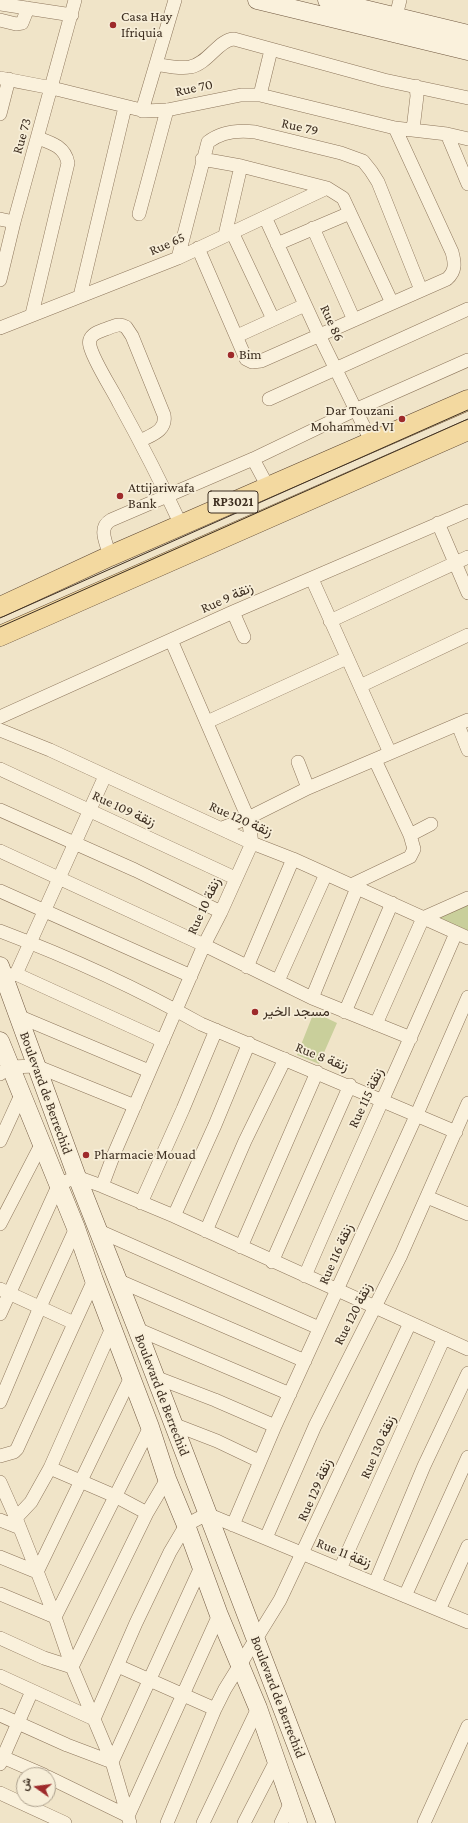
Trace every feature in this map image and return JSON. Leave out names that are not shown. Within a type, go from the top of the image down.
[{"type":"main road","name":"RP3021","points":[[0,607],[110,556],[468,400]]},
{"type":"main road","name":"RP3021","points":[[0,636],[468,430]]},
{"type":"street","name":"Rue 73","points":[[0,280],[14,222],[75,0]]},
{"type":"street","points":[[142,111],[175,0]]},
{"type":"street","points":[[257,0],[468,51]]},
{"type":"street","points":[[327,0],[398,8],[468,34]]},
{"type":"street","points":[[0,4],[72,15]]},
{"type":"street","points":[[0,20],[16,24],[22,23],[28,8]]},
{"type":"street","points":[[156,64],[190,67],[206,60],[222,44],[230,39],[384,80],[468,98]]},
{"type":"street","points":[[260,95],[271,50]]},
{"type":"street","points":[[0,114],[4,78]]},
{"type":"street","name":"Rue 70","points":[[4,78],[52,88],[142,111],[167,110],[224,98],[260,95],[395,128],[447,134],[468,139]]},
{"type":"street","points":[[413,129],[417,96],[416,86]]},
{"type":"street","points":[[80,296],[125,107]]},
{"type":"street","points":[[139,214],[167,110]]},
{"type":"street","points":[[198,248],[246,359],[252,362],[261,361],[447,279],[451,275],[454,266],[452,252],[395,128]]},
{"type":"street","name":"Rue 79","points":[[178,258],[206,147],[211,140],[230,133],[244,131],[341,153],[362,161],[378,182],[422,290]]},
{"type":"street","points":[[447,134],[468,184]]},
{"type":"street","points":[[32,314],[68,163],[65,153],[55,145],[38,138]]},
{"type":"street","points":[[202,159],[241,166],[327,188],[343,198],[392,303]]},
{"type":"street","points":[[241,166],[229,233],[273,319]]},
{"type":"street","name":"Rue 65","points":[[0,328],[32,314],[178,258],[327,188]]},
{"type":"street","points":[[277,244],[350,213]]},
{"type":"street","name":"Rue 86","points":[[265,217],[319,335],[372,443]]},
{"type":"street","points":[[0,219],[14,222]]},
{"type":"street","points":[[313,228],[354,320]]},
{"type":"street","points":[[237,336],[306,305]]},
{"type":"street","points":[[269,399],[468,309]]},
{"type":"street","points":[[140,441],[162,428],[165,421],[164,415],[132,336],[126,327],[117,324],[94,334],[91,337],[89,346],[140,441],[182,525]]},
{"type":"street","points":[[110,556],[103,531],[106,523],[253,459],[355,410],[468,360]]},
{"type":"street","points":[[253,459],[268,487]]},
{"type":"street","name":"Rue 9 زنقة","points":[[0,717],[233,612],[468,511]]},
{"type":"street","points":[[438,523],[468,593]]},
{"type":"street","points":[[330,621],[468,557]]},
{"type":"street","points":[[312,579],[390,753]]},
{"type":"street","points":[[233,612],[244,637]]},
{"type":"street","points":[[360,686],[468,635]]},
{"type":"street","points":[[171,640],[248,818],[252,843]]},
{"type":"street","points":[[207,722],[347,658]]},
{"type":"street","points":[[222,828],[248,818],[308,788],[463,722],[468,750]]},
{"type":"street","name":"Rue 120 زنقة","points":[[0,730],[50,750],[252,843],[293,859],[462,935]]},
{"type":"street","points":[[312,998],[354,887],[410,857],[414,849],[410,835],[375,760]]},
{"type":"street","points":[[298,762],[308,788]]},
{"type":"street","name":"Rue 109 زنقة","points":[[0,769],[235,878]]},
{"type":"street","points":[[105,776],[31,943],[7,972],[162,1041]]},
{"type":"street","points":[[0,810],[75,845],[135,870],[221,912]]},
{"type":"street","points":[[410,835],[431,824]]},
{"type":"street","name":"Rue 10 زنقة","points":[[102,1186],[162,1041],[204,945],[221,912],[252,843]]},
{"type":"street","points":[[0,851],[204,945],[312,998],[411,1038]]},
{"type":"street","points":[[248,967],[293,859]]},
{"type":"street","points":[[278,982],[326,874]]},
{"type":"street","points":[[0,891],[191,976]]},
{"type":"street","points":[[376,1024],[423,918],[468,898]]},
{"type":"street","points":[[345,1012],[392,904]]},
{"type":"street","name":"Rue 8 زنقة","points":[[0,931],[31,943],[176,1009],[201,1024],[350,1085],[456,1132]]},
{"type":"street","name":"Rue 115 زنقة","points":[[305,1276],[411,1038],[462,935]]},
{"type":"street","name":"Boulevard de Berrechid","points":[[7,972],[18,1016],[77,1177],[137,1329],[326,1823]]},
{"type":"street","name":"Rue 116 زنقة","points":[[233,1525],[259,1460],[319,1328],[338,1290],[468,997]]},
{"type":"street","points":[[18,1016],[149,1071]]},
{"type":"street","points":[[141,1203],[183,1110],[216,1030]]},
{"type":"street","name":"Boulevard de Berrechid","points":[[0,1041],[5,1070],[21,1095],[59,1184],[150,1427],[167,1480],[186,1525],[219,1615],[258,1708],[298,1823]]},
{"type":"street","points":[[174,1216],[216,1125],[249,1043]]},
{"type":"street","points":[[206,1231],[245,1141],[285,1059]]},
{"type":"street","points":[[5,1070],[36,1066],[135,1106]]},
{"type":"street","points":[[241,1247],[317,1072]]},
{"type":"street","points":[[272,1262],[350,1085]]},
{"type":"street","points":[[0,1141],[21,1095]]},
{"type":"street","name":"Rue 120 زنقة","points":[[266,1538],[315,1426],[401,1255],[468,1103]]},
{"type":"street","points":[[0,1224],[42,1143]]},
{"type":"street","points":[[0,1314],[5,1291],[59,1184],[77,1177],[174,1216],[272,1262],[468,1349]]},
{"type":"street","points":[[427,1197],[468,1214]]},
{"type":"street","points":[[0,1402],[40,1307],[76,1228]]},
{"type":"street","points":[[99,1231],[319,1328]]},
{"type":"street","points":[[0,1456],[14,1452],[21,1440],[94,1280]]},
{"type":"street","points":[[117,1280],[305,1361]]},
{"type":"street","points":[[5,1291],[74,1323]]},
{"type":"street","name":"Rue 129 زنقة","points":[[167,1823],[215,1709],[240,1664],[280,1600],[303,1554],[410,1323]]},
{"type":"street","points":[[18,1523],[50,1468],[112,1328]]},
{"type":"street","points":[[137,1329],[290,1394]]},
{"type":"street","name":"Rue 130 زنقة","points":[[340,1569],[444,1338]]},
{"type":"street","points":[[375,1584],[424,1466],[468,1373]]},
{"type":"street","points":[[155,1376],[216,1400],[275,1426]]},
{"type":"street","points":[[37,1572],[131,1377]]},
{"type":"street","points":[[173,1424],[217,1441],[259,1460]]},
{"type":"street","points":[[55,1618],[150,1427]]},
{"type":"street","points":[[405,1596],[468,1457]]},
{"type":"street","points":[[50,1468],[115,1496],[147,1513]]},
{"type":"street","points":[[72,1667],[147,1513],[167,1480]]},
{"type":"street","points":[[1,1487],[18,1523],[55,1618],[72,1667],[112,1762],[129,1820]]},
{"type":"street","points":[[94,1719],[161,1570],[186,1525],[207,1514]]},
{"type":"street","name":"Rue 11 زنقة","points":[[207,1514],[468,1622]]},
{"type":"street","points":[[0,1520],[18,1523]]},
{"type":"street","points":[[439,1610],[468,1546]]},
{"type":"street","points":[[0,1557],[37,1572]]},
{"type":"street","points":[[112,1762],[201,1568]]},
{"type":"street","points":[[0,1594],[55,1618]]},
{"type":"street","points":[[129,1820],[183,1694],[219,1615]]},
{"type":"street","points":[[0,1638],[44,1658],[72,1667]]},
{"type":"street","points":[[118,1666],[215,1709]]},
{"type":"street","points":[[0,1676],[94,1719]]},
{"type":"street","points":[[22,1767],[1,1759],[32,1691]]},
{"type":"street","points":[[204,1823],[258,1708]]},
{"type":"street","points":[[0,1714],[67,1745],[112,1762]]},
{"type":"street","points":[[424,1823],[468,1726]]},
{"type":"street","points":[[244,1823],[277,1759]]},
{"type":"street","points":[[56,1781],[129,1820]]},
{"type":"street","points":[[0,1793],[65,1823]]},
{"type":"street","points":[[281,1823],[291,1802]]},
{"type":"green space","points":[[468,903],[468,931],[437,917]]},
{"type":"green space","points":[[314,1012],[337,1023],[319,1064],[297,1055]]},
{"type":"tram line","points":[[0,618],[468,410]]},
{"type":"tram line","points":[[0,627],[468,419]]},
{"type":"place","name":"Casa Hay Ifriquia","points":[[113,25]]},
{"type":"place","name":"Bim","points":[[231,355]]},
{"type":"place","name":"Dar Touzani Mohammed VI","points":[[402,419]]},
{"type":"place","name":"Attijariwafa Bank","points":[[120,496]]},
{"type":"place","name":"مسجد الخير","points":[[255,1012]]},
{"type":"place","name":"Pharmacie Mouad","points":[[86,1155]]}]
